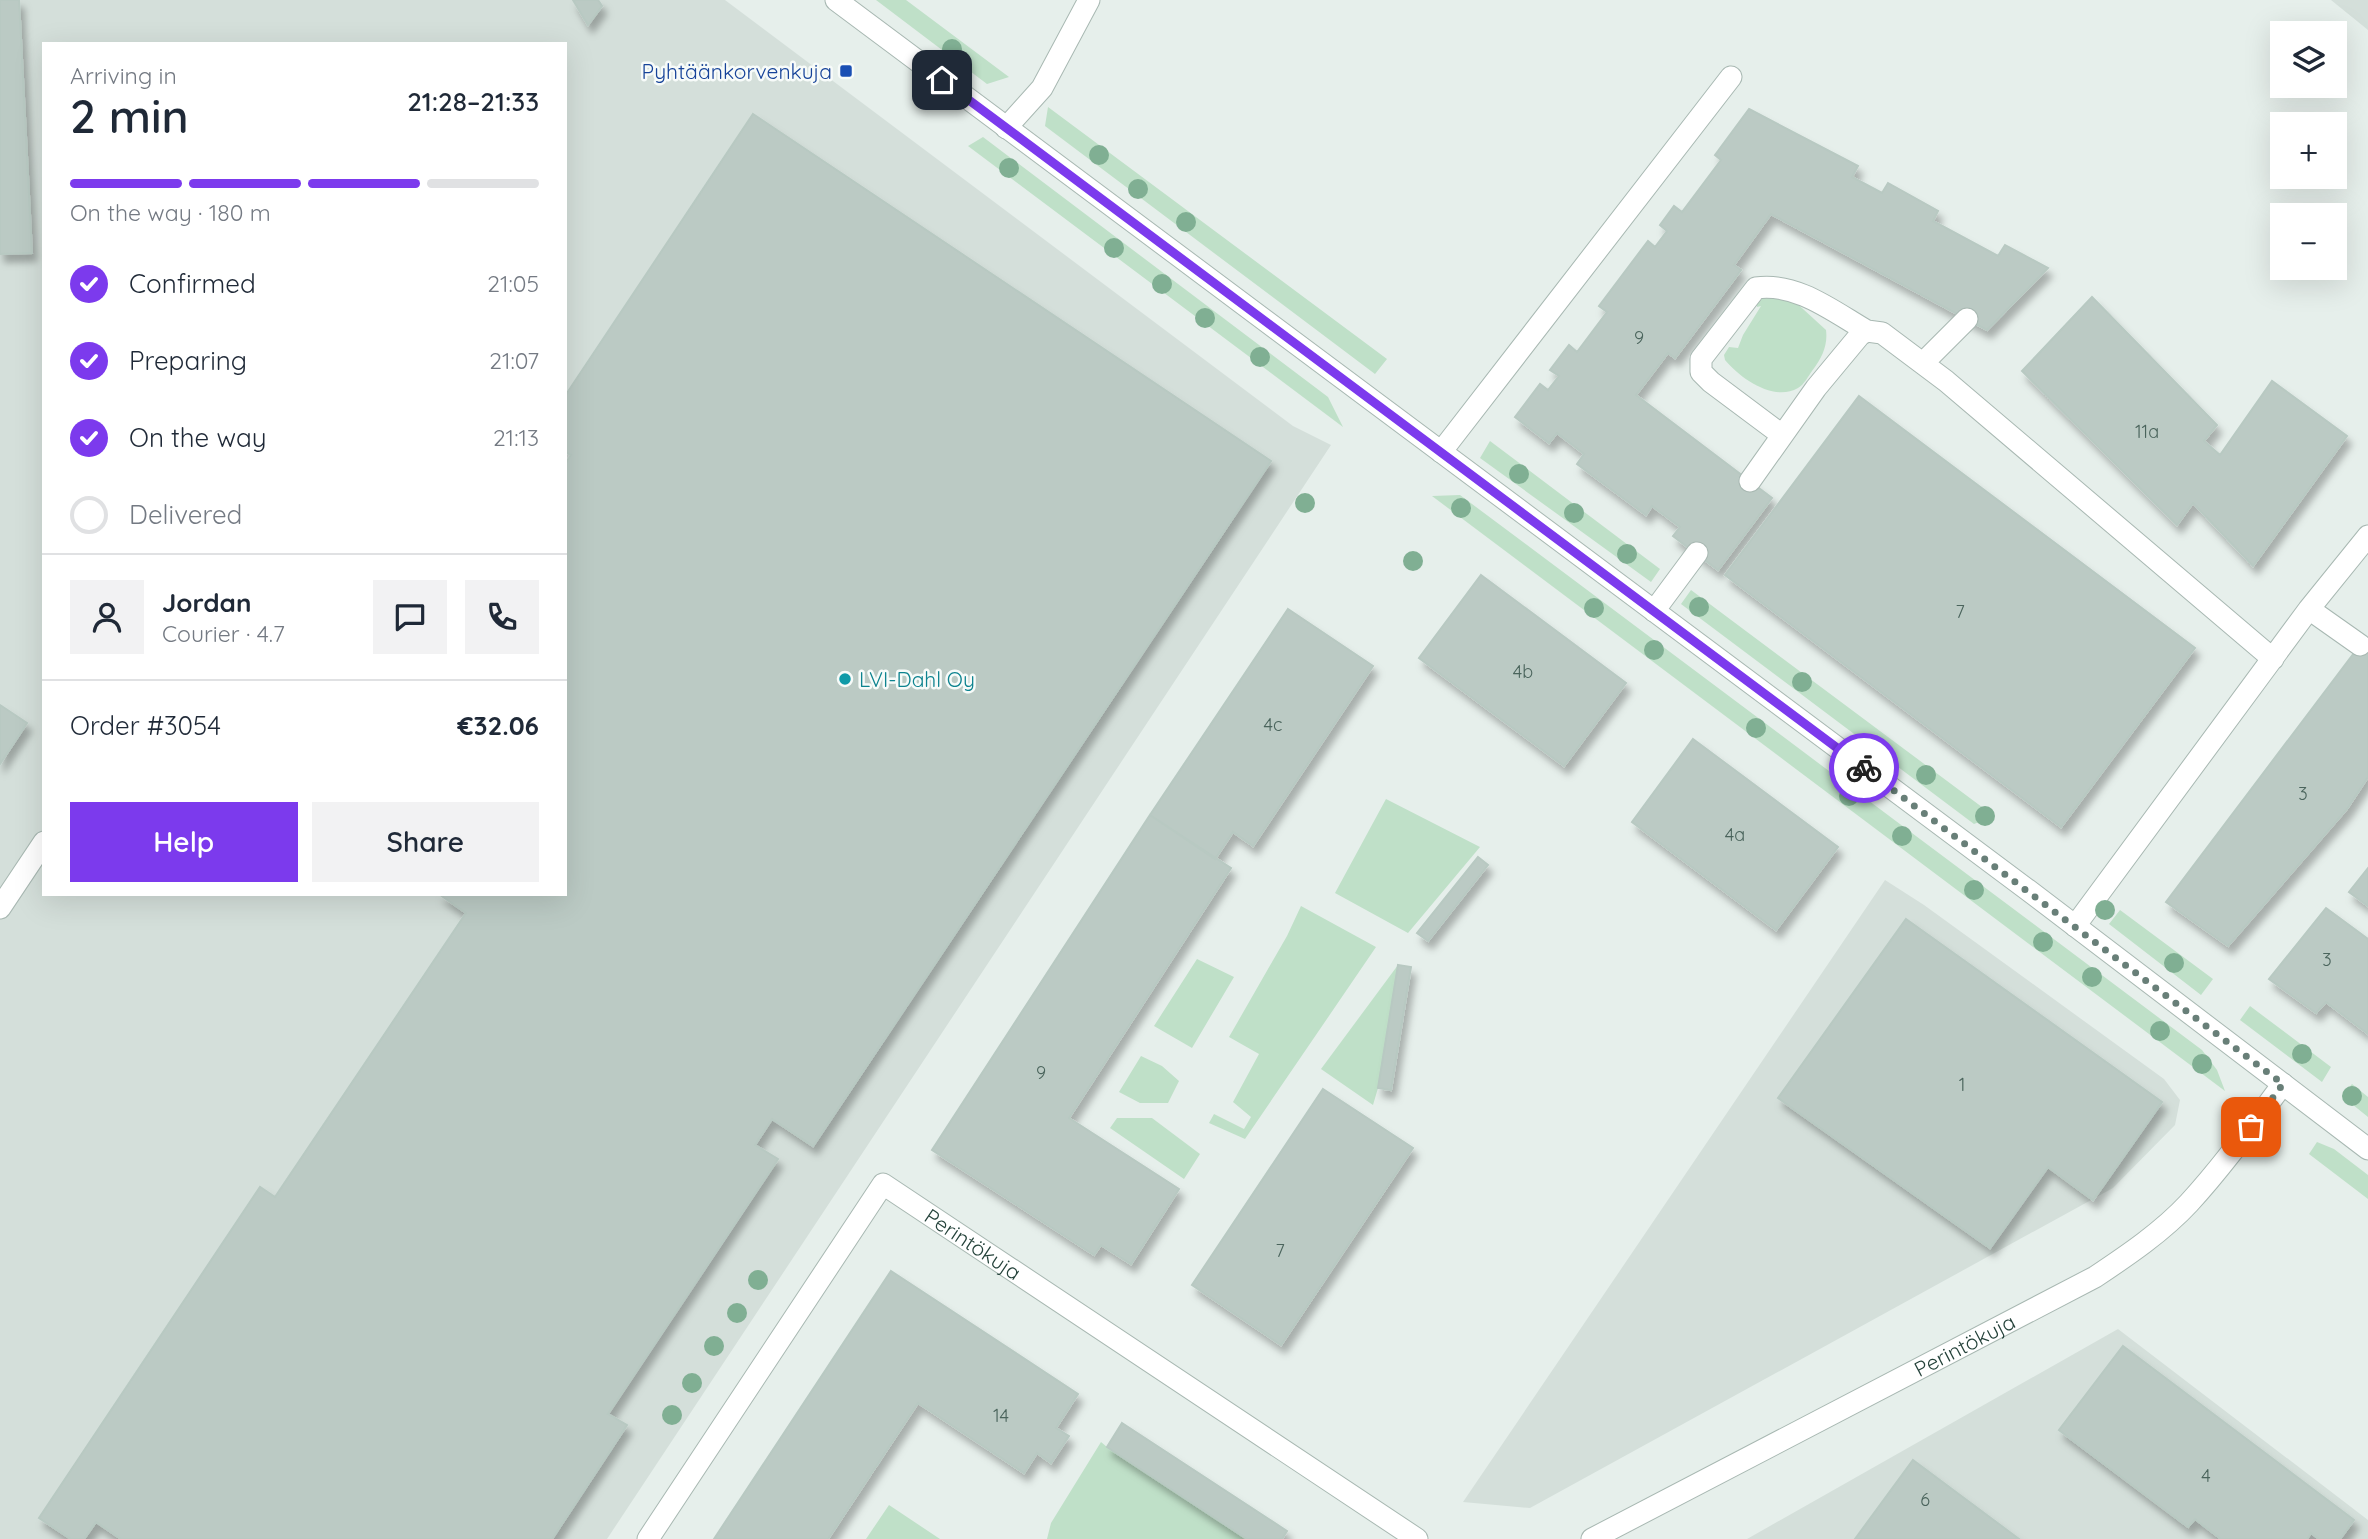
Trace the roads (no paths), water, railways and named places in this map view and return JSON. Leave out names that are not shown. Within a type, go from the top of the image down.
[{"type":"street","points":[[836,0],[2075,926],[2368,1149]]},
{"type":"street","points":[[1006,128],[1042,88],[1089,0]]},
{"type":"street","points":[[1441,452],[1731,77]]},
{"type":"street","points":[[1783,435],[1701,372],[1701,359],[1756,288],[1768,286],[1805,295],[1867,331],[1882,333],[1923,363],[2273,659]]},
{"type":"street","points":[[1923,363],[1967,319]]},
{"type":"street","points":[[1750,481],[1846,351],[1867,331]]},
{"type":"street","points":[[2075,926],[2309,609],[2368,536]]},
{"type":"street","points":[[1654,611],[1697,553]]},
{"type":"street","points":[[2309,609],[2361,645]]},
{"type":"street","points":[[0,908],[42,845]]},
{"type":"street","name":"Perintökuja","points":[[1592,1539],[2095,1277],[2140,1247],[2188,1204],[2283,1084]]},
{"type":"street","name":"Perintökuja","points":[[648,1539],[883,1184],[1417,1539]]},
{"type":"place","name":"Pyhtäänkorvenkuja","points":[[846,71]]},
{"type":"place","name":"LVI-Dahl Oy","points":[[845,679]]}]
